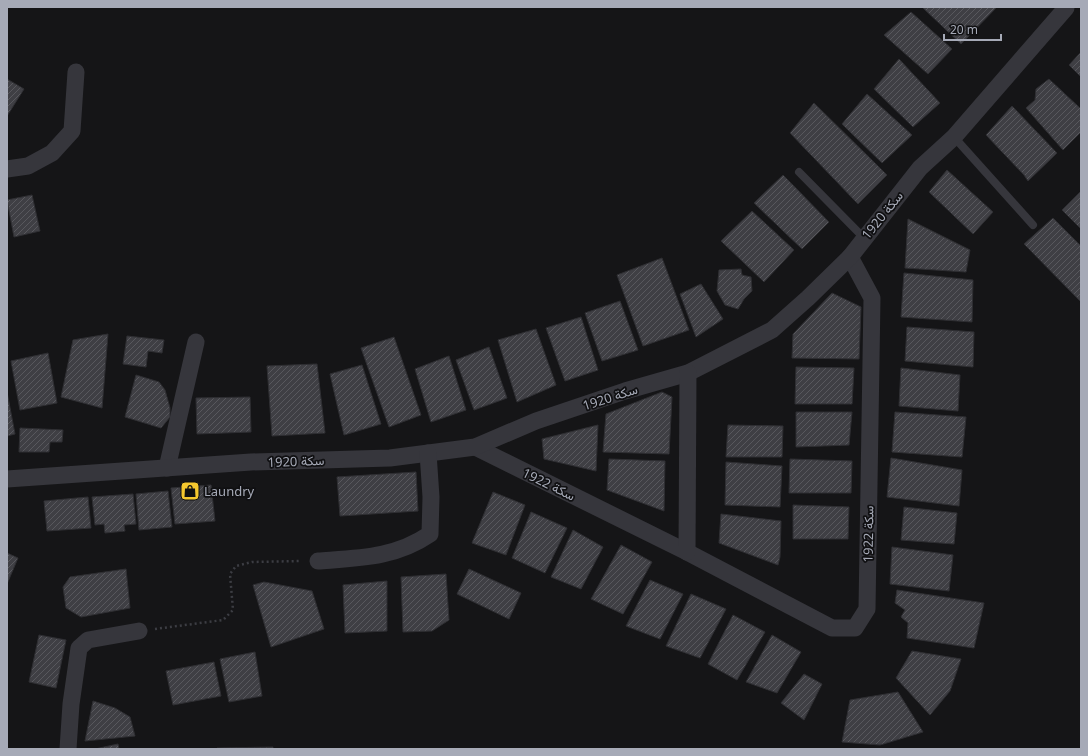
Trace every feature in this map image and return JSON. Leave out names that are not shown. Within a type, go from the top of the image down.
[{"type":"street","name":"سكة 1920","points":[[7,479],[251,462],[390,458],[475,447],[536,421],[625,391],[688,374],[772,330],[808,298],[850,257],[920,168],[954,137],[1066,8]]},
{"type":"street","points":[[7,169],[28,166],[52,153],[72,131],[76,72]]},
{"type":"street","name":"سكة 1922","points":[[475,447],[687,552],[832,628],[855,628],[867,609],[872,298],[850,257]]},
{"type":"street","points":[[167,468],[196,342]]},
{"type":"street","points":[[687,552],[688,374]]},
{"type":"street","points":[[318,561],[373,557],[416,543],[430,534],[431,497],[428,453]]},
{"type":"street","points":[[68,749],[71,704],[79,648],[88,640],[139,631]]},
{"type":"lane","points":[[954,137],[1033,225]]},
{"type":"lane","points":[[799,172],[864,238]]},
{"type":"path","points":[[139,631],[223,620],[233,610],[230,574],[236,566],[252,562],[318,561]]},
{"type":"building","points":[[922,7],[997,7],[961,44]]},
{"type":"building","points":[[911,12],[952,49],[928,74],[884,35]]},
{"type":"building","points":[[1081,52],[1081,77],[1069,65]]},
{"type":"building","points":[[899,59],[940,103],[913,127],[874,89]]},
{"type":"building","points":[[7,79],[24,89],[7,116]]},
{"type":"building","points":[[1049,79],[1081,109],[1081,132],[1063,150],[1026,108],[1035,100],[1036,89]]},
{"type":"building","points":[[867,94],[912,135],[882,163],[842,124]]},
{"type":"building","points":[[814,103],[887,175],[858,204],[790,133]]},
{"type":"building","points":[[1012,106],[1057,153],[1028,181],[986,135]]},
{"type":"building","points":[[947,170],[993,212],[973,234],[929,192]]},
{"type":"building","points":[[783,175],[829,222],[802,249],[754,203]]},
{"type":"building","points":[[1081,191],[1081,229],[1062,210]]},
{"type":"building","points":[[32,195],[40,231],[14,237],[7,200]]},
{"type":"building","points":[[752,211],[794,250],[764,282],[721,241]]},
{"type":"building","points":[[1053,218],[1081,246],[1081,302],[1024,244]]},
{"type":"building","points":[[908,219],[970,250],[966,272],[905,268]]},
{"type":"building","points":[[662,258],[689,330],[643,346],[617,275]]},
{"type":"building","points":[[741,269],[742,275],[751,277],[752,291],[744,299],[738,309],[725,305],[717,291],[719,270]]},
{"type":"building","points":[[904,273],[973,280],[972,322],[901,317]]},
{"type":"building","points":[[701,284],[723,319],[696,337],[680,294]]},
{"type":"building","points":[[832,293],[861,307],[859,359],[792,358],[793,334]]},
{"type":"building","points":[[620,301],[638,350],[602,361],[585,313]]},
{"type":"building","points":[[581,317],[598,370],[565,381],[546,328]]},
{"type":"building","points":[[907,327],[974,332],[973,367],[905,361]]},
{"type":"building","points":[[536,329],[556,385],[517,402],[498,340]]},
{"type":"building","points":[[108,334],[102,408],[61,397],[73,340]]},
{"type":"building","points":[[127,336],[164,340],[162,353],[148,351],[146,367],[123,364]]},
{"type":"building","points":[[394,337],[421,415],[389,427],[361,348]]},
{"type":"building","points":[[489,347],[507,398],[474,410],[456,360]]},
{"type":"building","points":[[48,353],[57,403],[20,410],[11,361]]},
{"type":"building","points":[[449,356],[466,410],[431,422],[415,369]]},
{"type":"building","points":[[317,364],[325,433],[272,436],[267,366]]},
{"type":"building","points":[[362,365],[381,424],[344,435],[330,374]]},
{"type":"building","points":[[796,367],[854,368],[852,404],[795,404]]},
{"type":"building","points":[[901,368],[960,375],[958,411],[899,406]]},
{"type":"building","points":[[136,375],[159,382],[165,390],[170,408],[170,417],[161,428],[125,417]]},
{"type":"building","points":[[7,392],[15,434],[7,436]]},
{"type":"building","points":[[662,392],[672,397],[669,454],[603,452],[606,414]]},
{"type":"building","points":[[250,397],[251,432],[197,434],[196,398]]},
{"type":"building","points":[[796,412],[852,412],[849,445],[796,447]]},
{"type":"building","points":[[895,412],[966,417],[962,457],[892,452]]},
{"type":"building","points":[[598,425],[596,471],[544,459],[542,439]]},
{"type":"building","points":[[728,425],[783,426],[782,457],[726,457]]},
{"type":"building","points":[[20,428],[63,430],[62,442],[50,442],[49,452],[19,452]]},
{"type":"building","points":[[891,458],[962,470],[959,506],[887,497]]},
{"type":"building","points":[[609,459],[665,461],[664,511],[607,490]]},
{"type":"building","points":[[790,459],[852,461],[851,493],[789,493]]},
{"type":"building","points":[[726,462],[782,466],[780,507],[725,505]]},
{"type":"building","points":[[416,472],[418,511],[340,516],[337,477]]},
{"type":"building","points":[[211,485],[215,521],[175,524],[171,488]]},
{"type":"building","points":[[168,491],[172,527],[139,530],[136,494]]},
{"type":"building","points":[[493,492],[525,505],[506,555],[472,543]]},
{"type":"building","points":[[133,494],[136,524],[124,525],[125,531],[105,533],[104,524],[95,525],[92,497]]},
{"type":"building","points":[[88,497],[91,528],[47,531],[44,501]]},
{"type":"building","points":[[793,505],[849,507],[848,539],[793,539]]},
{"type":"building","points":[[904,507],[957,513],[954,544],[901,540]]},
{"type":"building","points":[[531,512],[567,528],[545,573],[512,558]]},
{"type":"building","points":[[721,514],[781,521],[780,557],[778,565],[719,543]]},
{"type":"building","points":[[573,530],[603,547],[581,589],[551,577]]},
{"type":"building","points":[[621,545],[652,562],[623,614],[591,599]]},
{"type":"building","points":[[892,547],[953,555],[949,591],[890,584]]},
{"type":"building","points":[[7,553],[18,558],[7,584]]},
{"type":"building","points":[[126,569],[130,608],[81,617],[66,608],[63,587],[70,577]]},
{"type":"building","points":[[469,569],[521,593],[509,619],[457,594]]},
{"type":"building","points":[[446,574],[449,620],[432,631],[403,632],[401,577]]},
{"type":"building","points":[[650,580],[683,594],[660,639],[626,626]]},
{"type":"building","points":[[387,581],[387,631],[345,633],[343,585]]},
{"type":"building","points":[[264,582],[312,591],[324,629],[271,647],[253,585]]},
{"type":"building","points":[[897,590],[984,603],[974,648],[907,638],[908,623],[901,617],[905,610],[895,603]]},
{"type":"building","points":[[691,594],[726,609],[700,658],[666,646]]},
{"type":"building","points":[[733,615],[765,632],[737,680],[708,664]]},
{"type":"building","points":[[39,635],[66,640],[56,688],[29,682]]},
{"type":"building","points":[[772,635],[801,652],[777,693],[746,682]]},
{"type":"building","points":[[912,651],[961,659],[950,691],[930,715],[896,678]]},
{"type":"building","points":[[255,652],[262,696],[229,702],[220,659]]},
{"type":"building","points":[[214,662],[221,696],[173,705],[166,671]]},
{"type":"building","points":[[804,674],[822,684],[804,720],[781,703]]},
{"type":"building","points":[[898,692],[923,732],[880,745],[842,742],[850,700]]},
{"type":"building","points":[[93,701],[115,708],[130,717],[135,736],[85,741]]},
{"type":"building","points":[[118,744],[119,749],[95,749]]},
{"type":"building","points":[[273,747],[273,749],[217,749],[217,748]]},
{"type":"place","name":"Laundry","points":[[190,491]]}]
